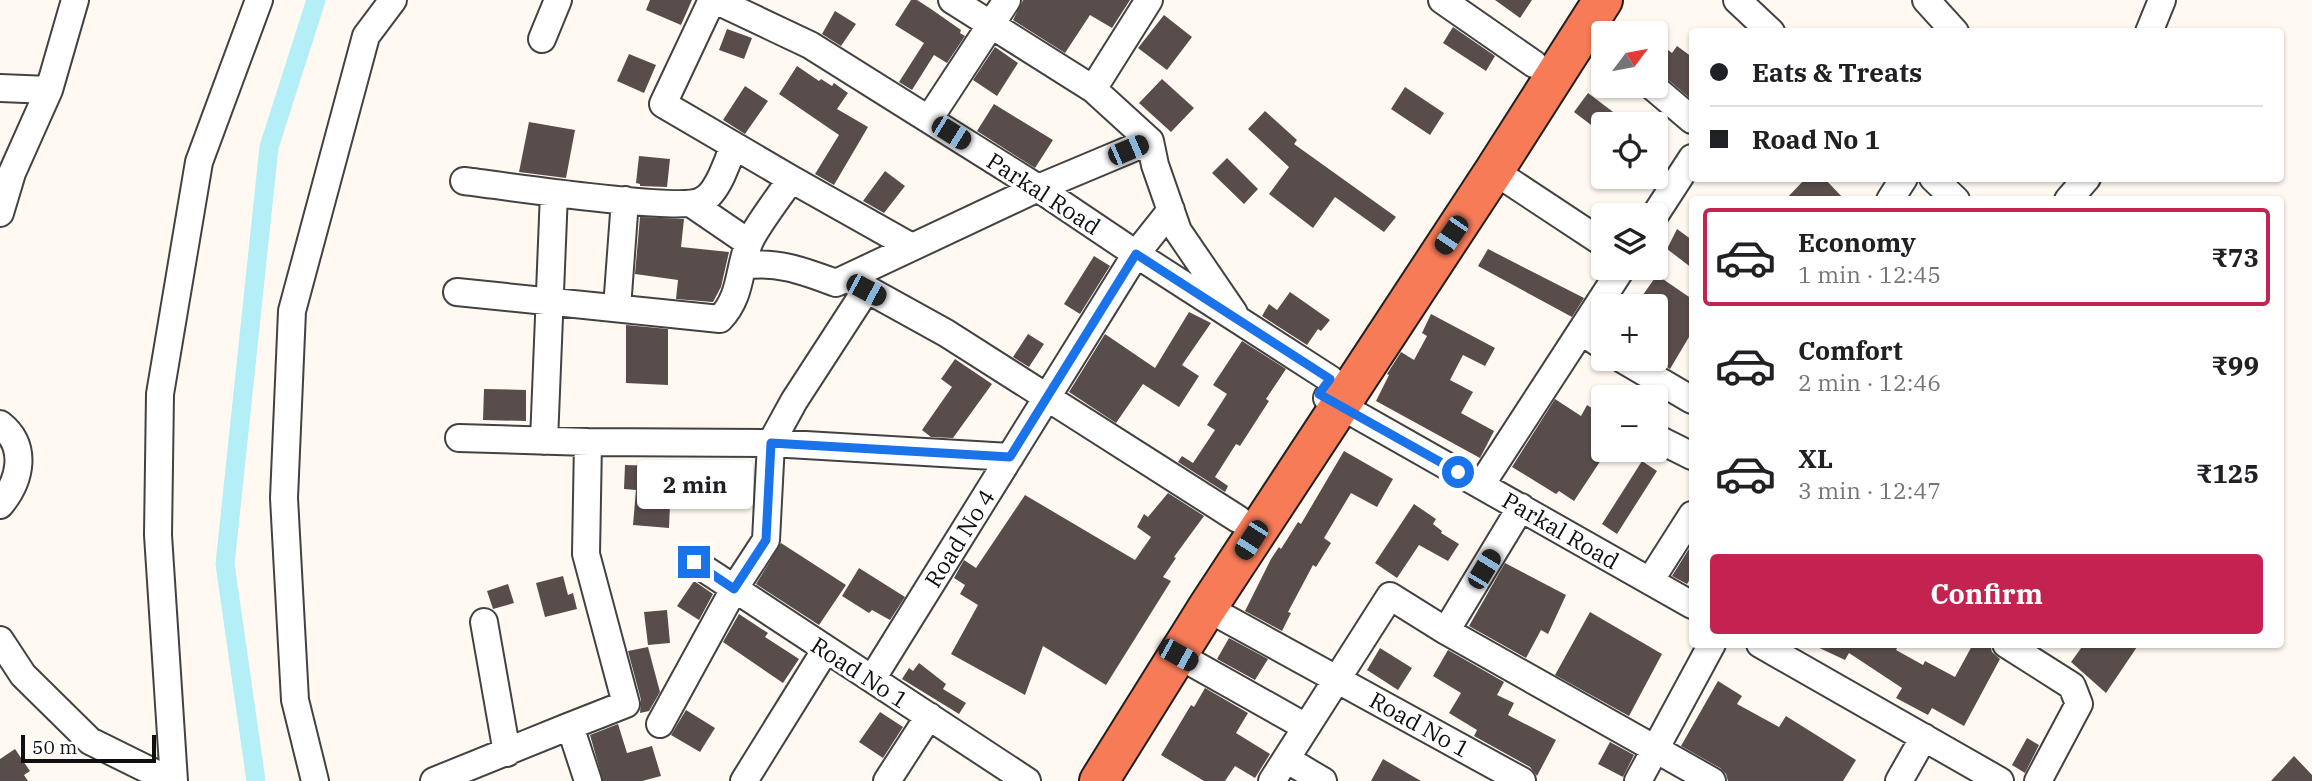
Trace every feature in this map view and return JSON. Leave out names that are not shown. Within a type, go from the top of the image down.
[{"type":"highway","points":[[1099,781],[1207,608],[1329,393],[1534,64],[1591,19]]},
{"type":"highway","points":[[1074,781],[1238,519],[1494,171],[1591,19]]},
{"type":"street","points":[[0,213],[12,173],[49,90],[75,0]]},
{"type":"street","points":[[0,640],[23,675],[90,741],[172,781],[158,535],[160,394],[199,162],[259,0]]},
{"type":"street","points":[[315,781],[295,700],[284,498],[292,311],[366,36],[393,0]]},
{"type":"street","points":[[542,39],[558,0]]},
{"type":"street","points":[[713,0],[663,104],[791,180],[911,246]]},
{"type":"street","name":"Parkal Road","points":[[713,0],[810,45],[1038,188],[1242,324],[1329,393],[1481,485],[1689,603]]},
{"type":"street","points":[[952,0],[1093,89],[1150,141],[1155,165],[1178,232],[1242,324]]},
{"type":"street","points":[[929,119],[1007,0]]},
{"type":"street","points":[[1093,89],[1149,0]]},
{"type":"street","points":[[1442,0],[1534,64]]},
{"type":"street","points":[[1737,0],[1767,28]]},
{"type":"street","points":[[1926,0],[1951,28]]},
{"type":"street","points":[[2151,28],[2162,0]]},
{"type":"street","points":[[0,88],[49,90]]},
{"type":"street","points":[[1666,98],[1689,117]]},
{"type":"street","points":[[660,724],[734,589],[766,540],[771,443],[857,284],[911,246],[1150,141]]},
{"type":"street","points":[[464,181],[625,200],[692,204],[705,200],[726,169],[733,145]]},
{"type":"street","points":[[1663,203],[1689,163]]},
{"type":"street","points":[[1494,171],[1591,235]]},
{"type":"street","points":[[457,292],[720,319],[727,312],[738,290],[747,255],[791,180]]},
{"type":"street","points":[[1937,182],[1952,196]]},
{"type":"street","points":[[2071,196],[2084,182]]},
{"type":"street","points":[[544,441],[554,192]]},
{"type":"street","points":[[617,308],[625,200]]},
{"type":"street","points":[[692,204],[747,255],[762,263],[802,270],[836,283],[857,284],[946,333],[1238,519]]},
{"type":"street","name":"Road No 4","points":[[872,679],[1136,254],[1171,210]]},
{"type":"street","points":[[1481,485],[1614,280]]},
{"type":"street","points":[[1581,331],[1591,338]]},
{"type":"street","points":[[1642,371],[1689,398]]},
{"type":"street","points":[[0,424],[11,432],[20,458],[10,493],[0,505]]},
{"type":"street","points":[[459,438],[771,443],[1010,457]]},
{"type":"street","points":[[437,780],[626,704],[586,554],[588,442]]},
{"type":"street","points":[[1668,444],[1689,454]]},
{"type":"street","points":[[1446,631],[1521,508]]},
{"type":"street","points":[[1650,581],[1689,520]]},
{"type":"street","name":"Road No 1","points":[[694,562],[1027,781]]},
{"type":"street","points":[[1323,781],[1279,770],[1390,596],[1446,631],[1712,781]]},
{"type":"street","name":"Road No 1","points":[[1207,608],[1522,781]]},
{"type":"street","points":[[484,622],[507,753]]},
{"type":"street","points":[[1638,781],[1710,648]]},
{"type":"street","points":[[1767,648],[2000,781]]},
{"type":"street","points":[[2018,648],[2072,686],[2078,695],[2079,704],[2038,781]]},
{"type":"street","points":[[744,781],[826,649]]},
{"type":"street","points":[[1178,655],[1306,727]]},
{"type":"street","points":[[887,781],[929,716]]},
{"type":"street","points":[[570,726],[588,781]]},
{"type":"street","points":[[1899,781],[1924,737]]},
{"type":"building","points":[[650,0],[692,0],[681,25],[646,10]]},
{"type":"building","points":[[911,0],[917,0],[931,9],[961,30],[960,33],[965,36],[947,63],[934,55],[912,90],[899,82],[924,43],[895,25]]},
{"type":"building","points":[[1023,0],[1130,0],[1112,28],[1090,15],[1065,53],[1013,20]]},
{"type":"building","points":[[1495,0],[1532,0],[1520,18]]},
{"type":"building","points":[[835,11],[856,24],[841,46],[822,34]]},
{"type":"building","points":[[1164,15],[1192,37],[1167,70],[1138,48]]},
{"type":"building","points":[[1453,27],[1495,56],[1486,71],[1443,43]]},
{"type":"building","points":[[727,29],[752,38],[744,59],[719,50]]},
{"type":"building","points":[[1677,46],[1689,55],[1689,97],[1668,80],[1668,50],[1672,53]]},
{"type":"building","points":[[995,47],[1018,63],[997,96],[973,80]]},
{"type":"building","points":[[629,54],[656,65],[644,93],[617,81]]},
{"type":"building","points":[[797,66],[819,81],[821,79],[832,86],[834,83],[848,93],[837,109],[868,127],[834,185],[815,174],[839,135],[779,94]]},
{"type":"building","points":[[1162,79],[1194,108],[1171,132],[1139,103]]},
{"type":"building","points":[[745,86],[768,101],[745,134],[723,120]]},
{"type":"building","points":[[1405,87],[1444,113],[1430,135],[1391,109]]},
{"type":"building","points":[[1588,93],[1591,98],[1613,112],[1591,112],[1591,125],[1574,112]]},
{"type":"building","points":[[994,104],[1053,140],[1035,168],[977,131]]},
{"type":"building","points":[[1265,111],[1297,140],[1294,144],[1396,217],[1384,232],[1335,197],[1313,228],[1269,194],[1289,167],[1248,129]]},
{"type":"building","points":[[529,122],[575,130],[566,178],[519,172]]},
{"type":"building","points":[[639,156],[670,159],[667,187],[640,186],[636,183]]},
{"type":"building","points":[[1227,158],[1258,189],[1244,204],[1212,173]]},
{"type":"building","points":[[885,171],[905,186],[884,213],[863,201]]},
{"type":"building","points":[[1802,182],[1828,182],[1841,196],[1789,196]]},
{"type":"building","points":[[640,217],[684,219],[681,247],[729,252],[721,287],[713,302],[676,299],[678,280],[635,274]]},
{"type":"building","points":[[1677,229],[1689,238],[1689,266],[1668,250]]},
{"type":"building","points":[[1488,249],[1584,298],[1572,317],[1478,266]]},
{"type":"building","points":[[1094,256],[1110,266],[1080,314],[1064,304]]},
{"type":"building","points":[[1653,280],[1664,280],[1689,297],[1689,337],[1670,369],[1668,294],[1644,294]]},
{"type":"building","points":[[1290,292],[1330,320],[1321,331],[1318,329],[1307,345],[1262,316],[1269,304],[1277,310]]},
{"type":"building","points":[[1189,312],[1211,323],[1182,365],[1199,376],[1179,407],[1143,384],[1116,423],[1069,392],[1105,334],[1155,368]]},
{"type":"building","points":[[1431,314],[1495,348],[1485,366],[1463,355],[1450,380],[1473,392],[1461,413],[1494,431],[1480,458],[1376,401],[1389,375],[1387,374],[1401,352],[1414,360],[1427,336],[1422,333]]},
{"type":"building","points":[[626,325],[668,329],[668,385],[626,383]]},
{"type":"building","points":[[1028,334],[1044,344],[1029,367],[1013,357]]},
{"type":"building","points":[[1242,341],[1286,369],[1240,446],[1236,444],[1215,477],[1228,486],[1225,492],[1178,462],[1182,456],[1193,463],[1215,430],[1207,425],[1227,394],[1213,385]]},
{"type":"building","points":[[955,359],[992,384],[953,438],[931,437],[922,430],[952,387],[941,379]]},
{"type":"building","points":[[484,389],[526,390],[526,421],[483,420]]},
{"type":"building","points":[[1555,399],[1581,416],[1587,405],[1591,408],[1591,462],[1600,462],[1574,501],[1559,491],[1556,494],[1512,467]]},
{"type":"building","points":[[1344,451],[1393,479],[1377,507],[1351,493],[1324,538],[1331,543],[1316,567],[1313,565],[1288,612],[1291,613],[1282,631],[1245,611],[1271,559],[1279,547],[1281,549],[1298,522],[1301,524]]},
{"type":"building","points":[[1641,462],[1657,471],[1617,534],[1602,524]]},
{"type":"building","points":[[625,465],[658,466],[657,503],[670,504],[669,528],[633,525],[636,490],[624,489]]},
{"type":"building","points":[[1168,493],[1204,516],[1174,557],[1176,558],[1163,577],[1171,581],[1106,685],[1043,646],[1025,695],[951,654],[978,605],[960,594],[965,585],[954,578],[964,560],[976,568],[1025,495],[1135,560],[1151,537],[1137,527],[1144,514],[1148,517]]},
{"type":"building","points":[[1414,504],[1436,519],[1433,524],[1441,533],[1459,544],[1448,561],[1419,545],[1397,578],[1375,563]]},
{"type":"building","points":[[781,543],[846,585],[819,625],[756,584]]},
{"type":"building","points":[[1689,549],[1687,584],[1672,576]]},
{"type":"building","points":[[1505,563],[1566,595],[1548,634],[1541,630],[1526,658],[1469,626]]},
{"type":"building","points":[[859,568],[905,597],[890,620],[872,610],[869,613],[842,596]]},
{"type":"building","points":[[563,576],[568,595],[573,593],[577,609],[545,617],[536,583]]},
{"type":"building","points":[[694,581],[713,594],[699,620],[677,606]]},
{"type":"building","points":[[508,584],[514,603],[493,609],[487,591]]},
{"type":"building","points":[[667,610],[670,643],[648,645],[644,612]]},
{"type":"building","points":[[1590,612],[1662,654],[1629,716],[1555,675]]},
{"type":"building","points":[[739,614],[768,633],[765,637],[799,659],[783,683],[723,642]]},
{"type":"building","points":[[1229,638],[1268,659],[1255,680],[1217,659]]},
{"type":"building","points":[[648,647],[660,692],[649,711],[640,713],[641,700],[628,651]]},
{"type":"building","points":[[1380,648],[1412,668],[1398,690],[1367,670]]},
{"type":"building","points":[[1820,648],[1897,648],[1896,650],[1923,665],[1925,661],[1955,677],[1971,648],[1991,648],[2000,659],[1964,726],[1932,708],[1928,715],[1896,698],[1902,688],[1849,653],[1845,660]]},
{"type":"building","points":[[2081,648],[2136,648],[2106,693],[2071,662]]},
{"type":"building","points":[[1448,650],[1504,682],[1497,695],[1514,703],[1508,715],[1556,740],[1537,776],[1530,767],[1474,736],[1477,730],[1449,713],[1461,693],[1433,676]]},
{"type":"building","points":[[919,663],[946,684],[943,689],[966,703],[959,714],[902,679],[909,668],[913,671]]},
{"type":"building","points":[[1718,681],[1742,696],[1737,704],[1779,727],[1786,716],[1856,760],[1843,781],[1728,781],[1720,768],[1681,746]]},
{"type":"building","points":[[1205,688],[1248,713],[1236,733],[1270,754],[1255,778],[1235,766],[1225,781],[1204,781],[1161,755],[1191,705],[1194,707]]},
{"type":"building","points":[[686,710],[715,728],[700,752],[671,735]]},
{"type":"building","points":[[880,712],[903,727],[883,758],[859,742]]},
{"type":"building","points":[[618,724],[627,753],[652,746],[661,776],[642,781],[603,781],[590,735]]},
{"type":"building","points":[[2027,738],[2039,745],[2025,773],[2012,765]]},
{"type":"building","points":[[1610,742],[1634,755],[1623,777],[1598,764]]},
{"type":"building","points":[[15,749],[30,771],[24,775],[28,781],[0,781],[0,759]]},
{"type":"building","points":[[2294,756],[2312,775],[2312,781],[2271,781]]},
{"type":"building","points":[[1383,759],[1421,781],[1371,781]]},
{"type":"waterway","points":[[256,781],[225,564],[269,147],[316,0]]},
{"type":"route","points":[[694,562],[734,589],[766,540],[771,443],[1010,457],[1136,254],[1330,379],[1319,394],[1458,472]]}]
